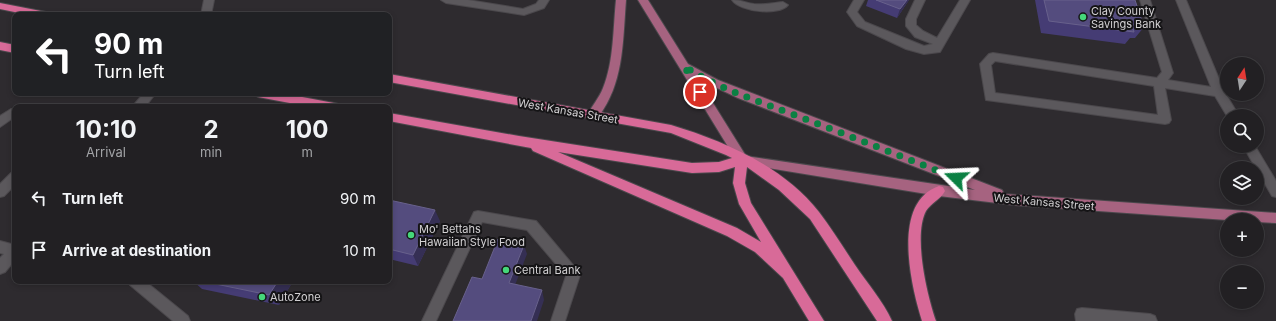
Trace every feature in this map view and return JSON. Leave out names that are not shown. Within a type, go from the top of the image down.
[{"type":"highway","points":[[0,6],[31,12]]},
{"type":"highway","points":[[0,46],[12,48]]},
{"type":"highway","name":"West Kansas Street","points":[[392,79],[671,129],[726,150],[742,160]]},
{"type":"highway","points":[[274,96],[318,104]]},
{"type":"highway","name":"West Kansas Street","points":[[392,118],[519,141],[692,168],[719,167],[742,160]]},
{"type":"highway","points":[[519,141],[732,232],[760,248],[788,274]]},
{"type":"highway","points":[[816,321],[745,204],[738,183],[742,160],[786,187],[814,215],[885,321]]},
{"type":"highway","points":[[929,321],[918,274],[915,233],[919,212],[927,201],[939,191]]},
{"type":"main road","points":[[593,115],[606,96],[613,78],[621,0]]},
{"type":"main road","points":[[642,0],[742,160]]},
{"type":"main road","points":[[684,66],[715,85],[737,95],[796,115],[1014,200]]},
{"type":"main road","name":"West Kansas Street","points":[[742,160],[939,191],[1014,200],[1276,218]]},
{"type":"street","points":[[207,12],[209,0]]},
{"type":"street","points":[[446,0],[524,12],[540,6],[544,0]]},
{"type":"street","points":[[738,0],[740,3],[757,8],[783,6]]},
{"type":"street","points":[[859,0],[852,12],[861,24],[910,46],[924,50],[938,46],[965,0]]},
{"type":"street","points":[[920,0],[911,19],[911,26],[938,46]]},
{"type":"street","points":[[1145,0],[1168,73],[1159,82]]},
{"type":"street","points":[[1178,0],[1220,92]]},
{"type":"street","points":[[1159,82],[1165,120],[990,97],[985,64],[993,57],[1159,82],[1220,92]]},
{"type":"street","points":[[141,104],[147,96]]},
{"type":"street","points":[[0,123],[12,113]]},
{"type":"street","points":[[1253,153],[1276,192]]},
{"type":"street","points":[[0,192],[12,179]]},
{"type":"street","points":[[429,321],[478,216],[531,225],[573,275],[558,321]]},
{"type":"street","points":[[0,248],[12,250]]},
{"type":"street","points":[[0,268],[12,254]]},
{"type":"street","points":[[140,284],[183,321]]},
{"type":"street","points":[[1083,321],[1082,314],[1150,321]]},
{"type":"building","points":[[876,0],[907,0],[900,9]]},
{"type":"building","name":"Clay County Savings Bank","points":[[1044,0],[1135,0],[1144,27],[1132,25],[1134,32],[1049,21]]},
{"type":"building","points":[[392,201],[435,210],[413,255],[392,250]]},
{"type":"building","name":"Central Bank","points":[[498,239],[524,245],[509,283],[542,290],[531,321],[453,321],[472,277],[482,279]]},
{"type":"building","points":[[216,284],[276,284],[269,295]]},
{"type":"place","name":"Clay County Savings Bank","points":[[1083,17]]},
{"type":"place","name":"Mo' Bettahs Hawaiian Style Food","points":[[411,235]]},
{"type":"place","name":"Central Bank","points":[[506,270]]},
{"type":"place","name":"AutoZone","points":[[262,297]]},
{"type":"route","points":[[700,92],[684,66],[715,85],[737,95],[796,115],[956,178]]}]
